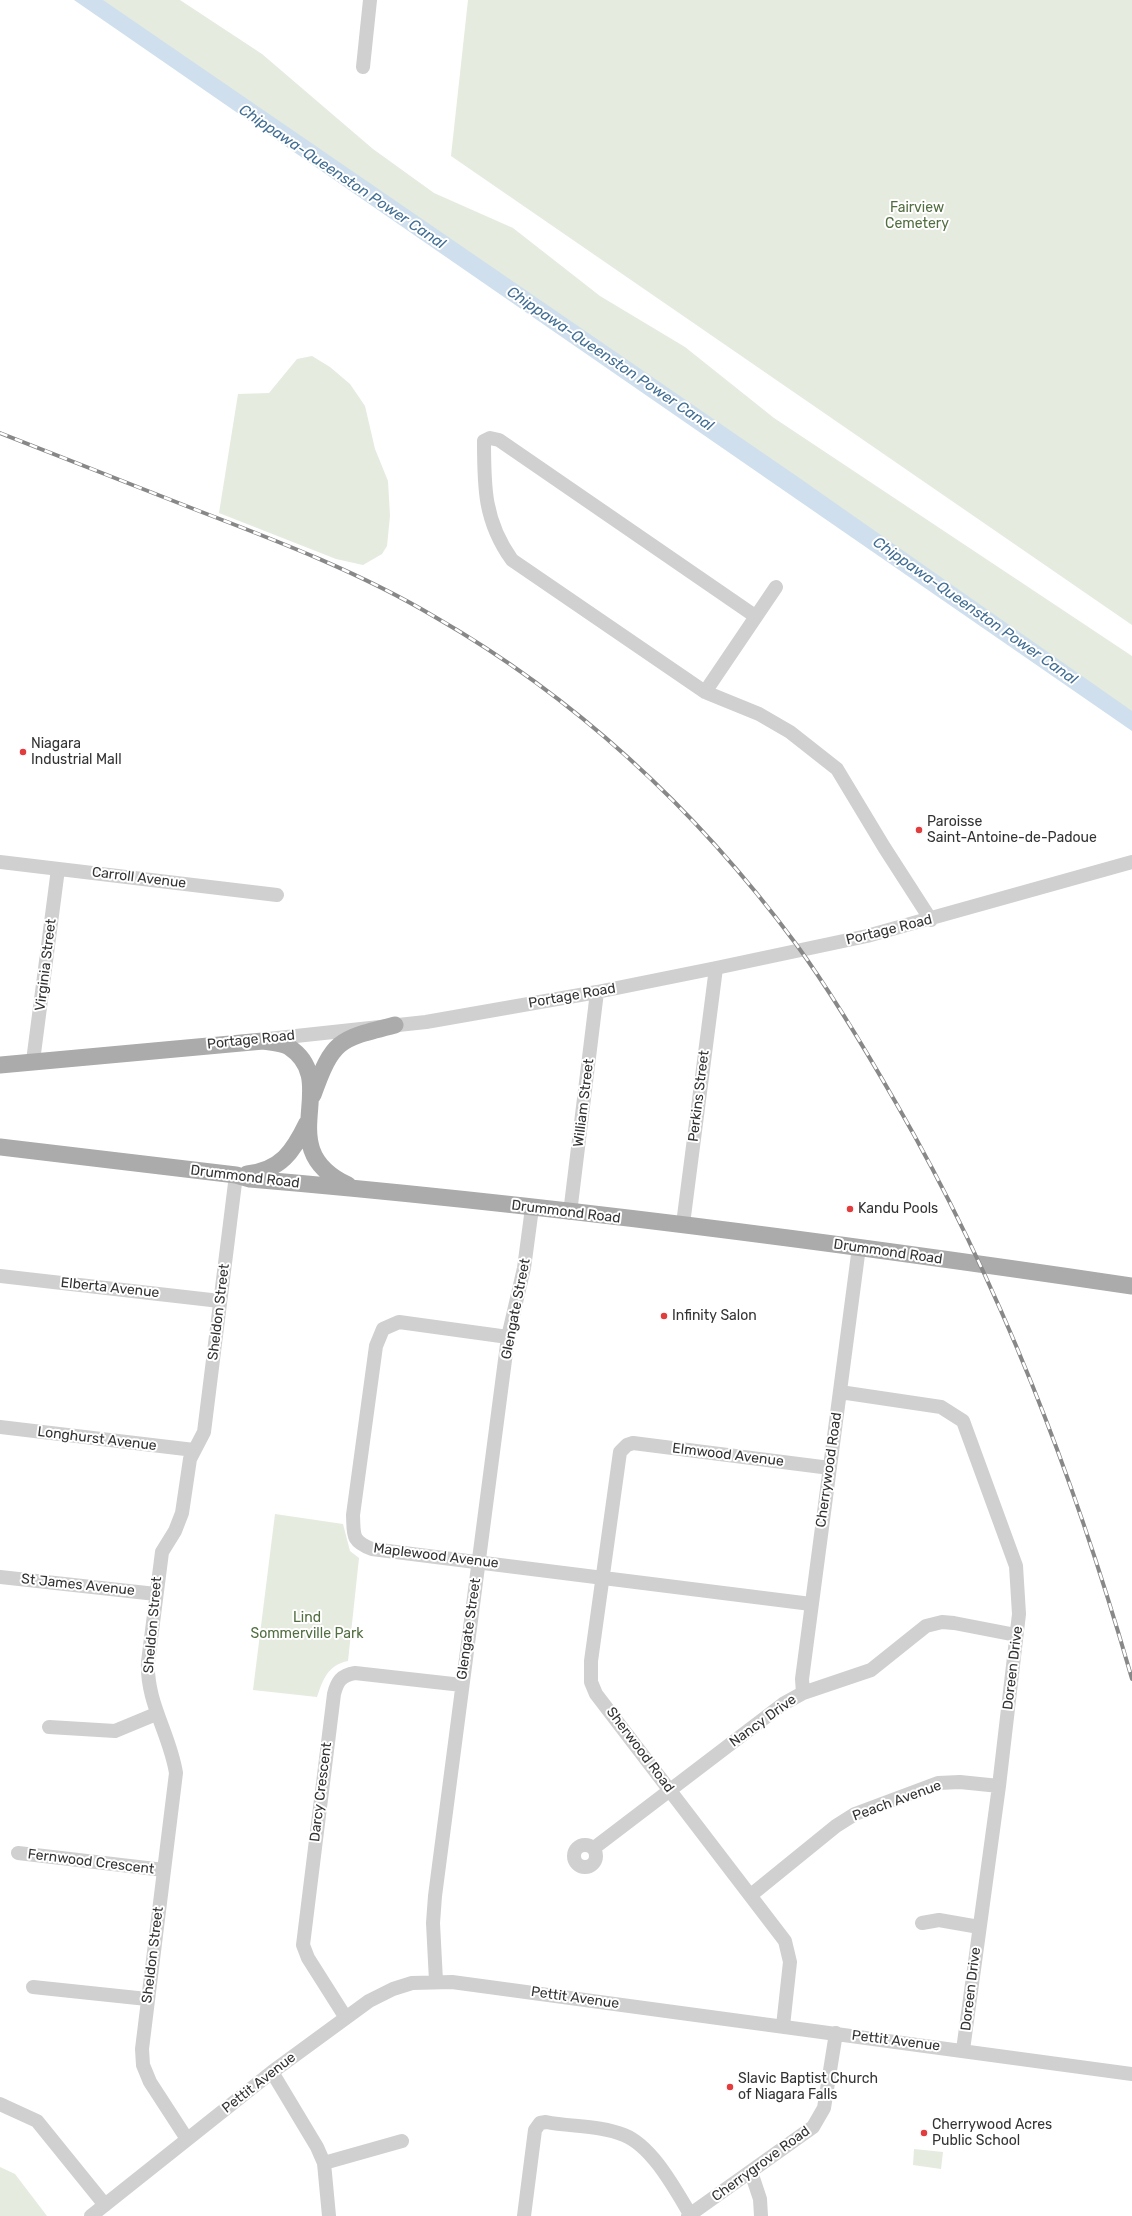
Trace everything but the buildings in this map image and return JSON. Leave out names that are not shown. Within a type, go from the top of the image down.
[{"type":"main road","points":[[357,1189],[325,1172],[318,1163],[308,1139],[308,1121],[312,1097],[323,1065],[332,1051],[343,1041],[395,1025]]},
{"type":"main road","name":"Portage Road","points":[[0,1065],[262,1041]]},
{"type":"main road","points":[[262,1041],[288,1046],[297,1054],[305,1064],[312,1097]]},
{"type":"main road","points":[[236,1175],[262,1172],[282,1162],[297,1144],[308,1121]]},
{"type":"main road","name":"Drummond Road","points":[[0,1147],[236,1175],[250,1179],[683,1224],[859,1247],[1132,1286]]},
{"type":"street","points":[[363,67],[370,0]]},
{"type":"street","points":[[755,616],[499,440],[490,438],[484,441],[484,469],[488,510],[499,542],[512,560],[705,692],[759,714],[790,732],[838,769],[884,847],[931,920]]},
{"type":"street","points":[[705,692],[776,587]]},
{"type":"street","name":"Carroll Avenue","points":[[0,862],[277,894]]},
{"type":"street","name":"Portage Road","points":[[262,1041],[426,1022],[597,992],[716,968],[867,936],[931,920],[1132,862]]},
{"type":"street","name":"Virginia Street","points":[[33,1061],[58,869]]},
{"type":"street","name":"Perkins Street","points":[[683,1224],[716,968]]},
{"type":"street","name":"William Street","points":[[570,1213],[597,992]]},
{"type":"street","name":"Sheldon Street","points":[[187,2139],[150,2082],[143,2065],[142,2049],[147,1999],[176,1773],[173,1756],[156,1714],[148,1677],[156,1594],[162,1552],[175,1531],[182,1513],[188,1472],[194,1450],[204,1432],[236,1175]]},
{"type":"street","name":"Glengate Street","points":[[436,1981],[433,1923],[435,1896],[508,1337],[524,1268],[532,1208]]},
{"type":"street","name":"Cherrywood Road","points":[[803,1693],[802,1679],[811,1604],[859,1247]]},
{"type":"street","name":"Elberta Avenue","points":[[0,1276],[220,1301]]},
{"type":"street","name":"Maplewood Avenue","points":[[508,1337],[399,1322],[383,1329],[376,1346],[354,1507],[354,1538],[360,1545],[372,1550],[811,1604]]},
{"type":"street","name":"Doreen Drive","points":[[840,1392],[941,1407],[963,1421],[1016,1566],[1019,1614],[999,1786],[963,2050]]},
{"type":"street","name":"Longhurst Avenue","points":[[0,1427],[194,1450]]},
{"type":"street","name":"Elmwood Avenue","points":[[627,1445],[633,1443],[830,1468]]},
{"type":"street","name":"Sherwood Road","points":[[627,1445],[620,1452],[590,1660],[591,1682],[596,1694],[785,1941],[789,1952],[783,2026]]},
{"type":"street","name":"St James Avenue","points":[[0,1577],[156,1594]]},
{"type":"street","name":"Nancy Drive","points":[[594,1848],[782,1704],[803,1693],[871,1670],[926,1626],[942,1622],[954,1623],[1016,1635]]},
{"type":"street","name":"Darcy Crescent","points":[[346,2018],[308,1958],[303,1945],[332,1709],[337,1682],[346,1674],[355,1673],[462,1686]]},
{"type":"street","points":[[49,1727],[115,1731],[156,1714]]},
{"type":"street","name":"Peach Avenue","points":[[751,1895],[836,1826],[855,1814],[938,1783],[960,1782],[999,1786]]},
{"type":"street","name":"Fernwood Crescent","points":[[18,1853],[164,1870]]},
{"type":"street","points":[[922,1924],[939,1920],[979,1927]]},
{"type":"street","name":"Pettit Avenue","points":[[91,2216],[272,2072],[369,2001],[393,1988],[412,1983],[436,1981],[836,2033],[1132,2074]]},
{"type":"street","points":[[33,1987],[147,1999]]},
{"type":"street","name":"Cherrygrove Road","points":[[689,2215],[813,2127],[820,2118],[825,2104],[836,2033]]},
{"type":"street","points":[[272,2072],[317,2148],[324,2163],[329,2216]]},
{"type":"street","points":[[0,2104],[37,2121],[105,2205]]},
{"type":"street","points":[[524,2216],[535,2130],[540,2123],[546,2122],[610,2131],[624,2135],[635,2141],[646,2150],[668,2178],[689,2215]]},
{"type":"street","points":[[324,2163],[402,2141]]},
{"type":"street","points":[[751,2172],[760,2199],[761,2216]]},
{"type":"green space","points":[[102,0],[180,0],[262,54],[373,149],[434,193],[513,228],[600,296],[685,347],[774,418],[1132,656],[1132,715]]},
{"type":"green space","name":"Fairview Cemetery","points":[[468,0],[1132,0],[1132,625],[451,156]]},
{"type":"green space","points":[[312,356],[330,367],[350,384],[365,406],[375,449],[388,481],[390,516],[387,546],[382,554],[363,565],[336,559],[219,513],[238,394],[269,393],[297,359]]},
{"type":"green space","name":"Lind Sommerville Park","points":[[275,1514],[343,1524],[350,1551],[359,1558],[348,1661],[331,1669],[324,1679],[317,1697],[253,1690]]},
{"type":"green space","points":[[914,2149],[943,2152],[941,2169],[913,2165]]},
{"type":"green space","points":[[0,2167],[15,2174],[47,2216],[0,2216]]},
{"type":"water","name":"Chippawa-Queenston Power Canal","points":[[74,0],[103,0],[798,477],[1132,711],[1132,731]]},
{"type":"railway","points":[[0,433],[260,534],[320,559],[378,586],[435,617],[488,649],[538,684],[586,722],[633,762],[719,849],[759,896],[796,944],[836,1002],[896,1103],[934,1172],[969,1241],[1002,1312],[1060,1456],[1110,1604],[1132,1679]]},
{"type":"place","name":"Niagara Industrial Mall","points":[[23,752]]},
{"type":"place","name":"Paroisse Saint-Antoine-de-Padoue","points":[[919,830]]},
{"type":"place","name":"Kandu Pools","points":[[850,1209]]},
{"type":"place","name":"Infinity Salon","points":[[664,1316]]},
{"type":"place","name":"Slavic Baptist Church of Niagara Falls","points":[[730,2087]]},
{"type":"place","name":"Cherrywood Acres Public School","points":[[924,2133]]}]
